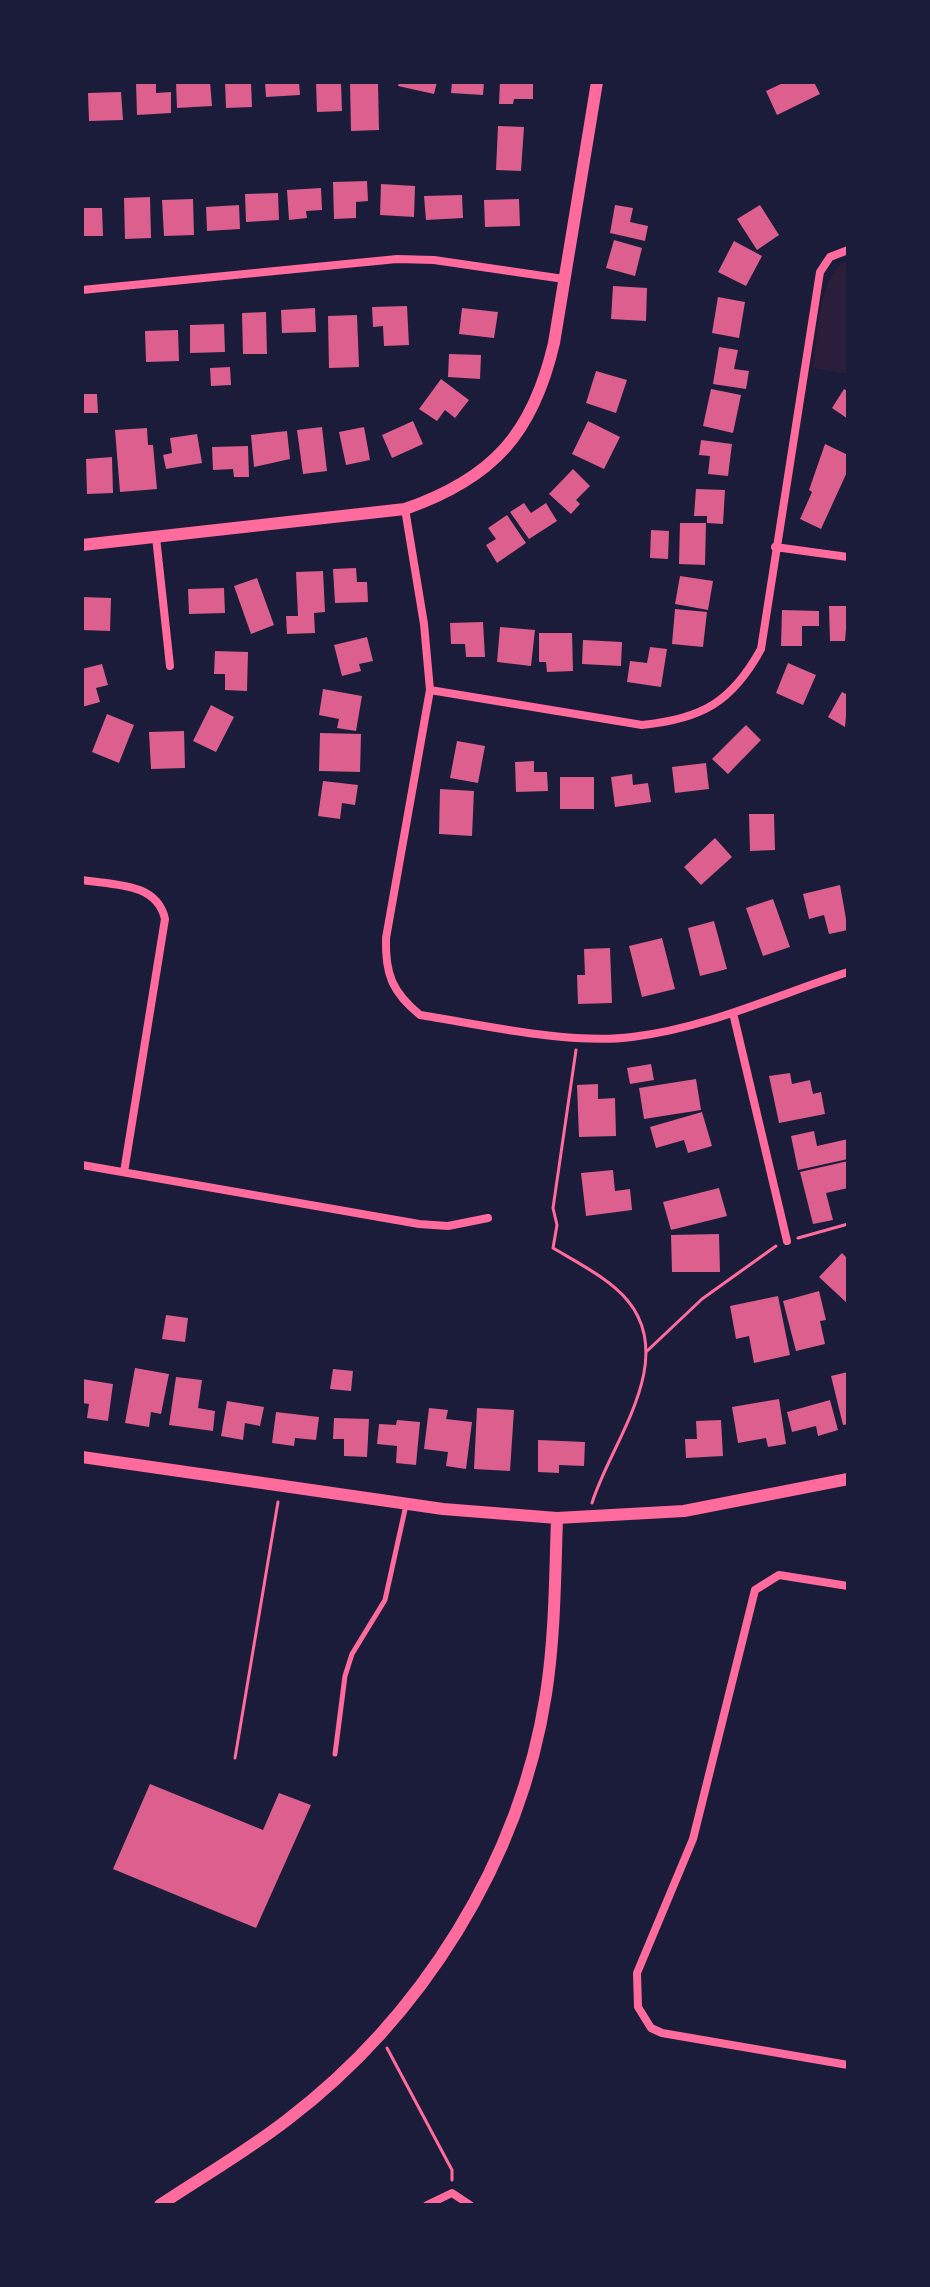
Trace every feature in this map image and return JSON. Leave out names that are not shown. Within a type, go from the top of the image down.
[{"type":"street","points":[[82,545],[405,509],[436,498],[482,470],[532,414],[548,371],[597,82]]},
{"type":"street","points":[[430,690],[642,725],[676,721],[713,707],[745,679],[761,649],[820,272],[830,257],[848,250]]},
{"type":"street","points":[[82,290],[397,259],[434,260],[564,279]]},
{"type":"street","points":[[405,509],[424,624],[430,690],[386,938],[385,966],[400,999],[420,1015],[577,1038],[630,1038],[733,1013],[848,972]]},
{"type":"street","points":[[156,537],[170,666]]},
{"type":"street","points":[[775,547],[848,557]]},
{"type":"street","points":[[82,880],[142,890],[159,902],[165,919],[152,1019],[124,1172]]},
{"type":"street","points":[[733,1013],[787,1241]]},
{"type":"street","points":[[82,1165],[419,1224],[448,1226],[488,1218]]},
{"type":"street","points":[[82,1457],[407,1504],[557,1518],[734,1504],[848,1479]]},
{"type":"street","points":[[160,2205],[287,2120],[379,2034],[428,1978],[477,1897],[512,1820],[536,1745],[546,1693],[554,1611],[557,1518]]},
{"type":"street","points":[[848,1586],[779,1575],[761,1583],[755,1590],[693,1839],[635,1984],[638,2007],[644,2018],[651,2028],[662,2033],[848,2065]]},
{"type":"street","points":[[427,2205],[452,2193],[470,2205]]},
{"type":"lane","points":[[335,1754],[345,1676],[352,1654],[385,1600],[407,1504]]},
{"type":"path","points":[[577,1038],[553,1208],[557,1225],[553,1248],[597,1276],[628,1302],[639,1321],[646,1352],[644,1378],[592,1500],[590,1517]]},
{"type":"path","points":[[646,1352],[702,1299],[766,1251],[787,1241],[848,1224]]},
{"type":"path","points":[[235,1758],[280,1487]]},
{"type":"path","points":[[379,2034],[452,2170],[452,2193]]},
{"type":"shaded area","points":[[848,260],[848,374],[813,368],[825,292],[838,267]]},
{"type":"building","points":[[136,82],[156,82],[156,93],[171,92],[171,113],[137,115]]},
{"type":"building","points":[[176,82],[210,82],[212,106],[177,108]]},
{"type":"building","points":[[225,82],[251,82],[252,107],[226,108]]},
{"type":"building","points":[[265,82],[299,82],[300,95],[266,97]]},
{"type":"building","points":[[316,82],[341,82],[342,111],[317,112]]},
{"type":"building","points":[[350,82],[378,82],[379,130],[351,131]]},
{"type":"building","points":[[399,82],[437,82],[434,94],[398,86]]},
{"type":"building","points":[[452,82],[484,82],[483,95],[451,93]]},
{"type":"building","points":[[500,82],[533,82],[533,99],[514,99],[513,104],[499,104]]},
{"type":"building","points":[[785,82],[814,82],[820,94],[777,115],[766,91]]},
{"type":"building","points":[[121,92],[123,120],[89,121],[88,93]]},
{"type":"building","points":[[498,126],[524,127],[521,171],[496,170]]},
{"type":"building","points":[[367,181],[368,201],[356,202],[356,218],[334,219],[333,182]]},
{"type":"building","points":[[381,184],[415,186],[414,217],[380,215]]},
{"type":"building","points":[[321,188],[322,210],[306,211],[307,218],[289,220],[287,190]]},
{"type":"building","points":[[278,193],[279,220],[246,222],[245,194]]},
{"type":"building","points":[[462,195],[463,218],[426,220],[424,196]]},
{"type":"building","points":[[150,197],[151,238],[125,239],[124,198]]},
{"type":"building","points":[[193,199],[194,235],[164,236],[162,200]]},
{"type":"building","points":[[519,199],[520,226],[485,227],[484,200]]},
{"type":"building","points":[[239,205],[240,229],[207,231],[206,207]]},
{"type":"building","points":[[615,205],[633,208],[630,222],[648,226],[645,241],[610,233]]},
{"type":"building","points":[[760,205],[779,235],[757,250],[737,219]]},
{"type":"building","points":[[82,208],[102,208],[103,236],[82,236]]},
{"type":"building","points":[[614,240],[642,248],[635,276],[606,268]]},
{"type":"building","points":[[734,241],[762,256],[746,286],[718,272]]},
{"type":"building","points":[[613,286],[647,288],[646,321],[611,319]]},
{"type":"building","points":[[718,297],[745,302],[739,338],[712,333]]},
{"type":"building","points":[[407,306],[409,345],[384,346],[383,326],[373,327],[372,307]]},
{"type":"building","points":[[315,308],[316,332],[282,333],[281,310]]},
{"type":"building","points":[[462,308],[498,312],[494,338],[459,334]]},
{"type":"building","points":[[266,312],[267,354],[243,354],[242,313]]},
{"type":"building","points":[[357,315],[359,367],[329,368],[328,316]]},
{"type":"building","points":[[224,324],[225,352],[190,353],[190,325]]},
{"type":"building","points":[[178,330],[179,361],[146,362],[145,331]]},
{"type":"building","points":[[719,347],[738,350],[734,369],[749,371],[746,389],[713,384]]},
{"type":"building","points":[[449,354],[481,355],[480,379],[448,377]]},
{"type":"building","points":[[230,367],[231,385],[211,386],[210,368]]},
{"type":"building","points":[[596,371],[627,380],[616,413],[586,403]]},
{"type":"building","points":[[441,379],[469,400],[455,418],[445,410],[437,421],[419,409]]},
{"type":"building","points":[[711,389],[741,395],[733,433],[703,426]]},
{"type":"building","points":[[844,389],[848,392],[848,419],[832,408]]},
{"type":"building","points":[[82,394],[97,394],[98,413],[83,413]]},
{"type":"building","points":[[413,421],[423,444],[392,458],[382,435]]},
{"type":"building","points":[[588,421],[620,437],[604,469],[572,454]]},
{"type":"building","points":[[322,427],[327,471],[303,474],[297,430]]},
{"type":"building","points":[[364,427],[370,460],[346,465],[339,432]]},
{"type":"building","points":[[147,428],[148,445],[153,445],[157,489],[120,492],[115,430]]},
{"type":"building","points":[[287,431],[290,459],[254,467],[251,435]]},
{"type":"building","points":[[197,434],[202,463],[166,469],[163,455],[172,453],[170,438]]},
{"type":"building","points":[[701,440],[732,444],[728,476],[708,474],[710,456],[699,455]]},
{"type":"building","points":[[825,444],[848,455],[848,470],[821,529],[800,519],[812,492],[809,490]]},
{"type":"building","points":[[248,446],[249,477],[234,477],[233,469],[213,470],[212,447]]},
{"type":"building","points":[[112,457],[113,493],[87,494],[86,459]]},
{"type":"building","points":[[573,469],[590,486],[576,500],[580,504],[571,514],[549,494]]},
{"type":"building","points":[[696,489],[725,490],[723,524],[707,523],[707,516],[694,516]]},
{"type":"building","points":[[524,503],[531,513],[546,503],[557,521],[529,539],[510,512]]},
{"type":"building","points":[[507,515],[526,543],[497,563],[486,545],[496,539],[488,528]]},
{"type":"building","points":[[680,523],[706,523],[705,565],[679,564]]},
{"type":"building","points":[[651,530],[669,531],[668,559],[650,558]]},
{"type":"building","points":[[356,568],[357,582],[367,582],[368,602],[335,603],[333,569]]},
{"type":"building","points":[[323,571],[325,612],[314,613],[315,633],[287,634],[286,616],[298,616],[296,572]]},
{"type":"building","points":[[680,576],[713,581],[708,610],[675,604]]},
{"type":"building","points":[[257,578],[274,625],[251,634],[234,586]]},
{"type":"building","points":[[224,588],[225,613],[189,614],[188,589]]},
{"type":"building","points":[[82,597],[111,598],[110,631],[82,630]]},
{"type":"building","points":[[829,606],[848,606],[845,641],[830,641]]},
{"type":"building","points":[[675,609],[707,612],[703,647],[672,644]]},
{"type":"building","points":[[782,610],[819,611],[819,626],[802,626],[802,646],[781,646]]},
{"type":"building","points":[[483,622],[485,657],[466,657],[465,644],[451,644],[450,623]]},
{"type":"building","points":[[500,627],[535,630],[531,666],[497,662]]},
{"type":"building","points":[[539,633],[572,633],[573,671],[547,672],[546,662],[539,662]]},
{"type":"building","points":[[367,637],[373,661],[359,664],[361,671],[342,676],[334,645]]},
{"type":"building","points":[[583,640],[622,642],[621,666],[582,664]]},
{"type":"building","points":[[650,647],[667,649],[661,687],[627,682],[630,661],[647,663]]},
{"type":"building","points":[[215,651],[248,652],[247,691],[225,690],[225,674],[214,674]]},
{"type":"building","points":[[788,663],[816,675],[803,705],[776,693]]},
{"type":"building","points":[[102,664],[108,685],[96,688],[100,702],[82,707],[82,669]]},
{"type":"building","points":[[323,689],[362,696],[356,731],[337,728],[339,719],[319,715]]},
{"type":"building","points":[[842,692],[848,695],[845,727],[828,717]]},
{"type":"building","points":[[211,705],[234,717],[216,752],[193,741]]},
{"type":"building","points":[[107,714],[134,725],[119,763],[92,752]]},
{"type":"building","points":[[746,725],[761,740],[728,774],[712,759]]},
{"type":"building","points":[[184,731],[185,768],[151,769],[149,732]]},
{"type":"building","points":[[320,733],[361,734],[360,772],[319,771]]},
{"type":"building","points":[[457,741],[485,746],[478,783],[450,778]]},
{"type":"building","points":[[534,761],[534,772],[547,772],[548,791],[516,792],[515,762]]},
{"type":"building","points":[[706,763],[709,789],[675,793],[672,767]]},
{"type":"building","points":[[632,774],[633,785],[648,783],[651,802],[615,807],[611,777]]},
{"type":"building","points":[[560,777],[594,777],[594,809],[560,809]]},
{"type":"building","points":[[323,781],[358,785],[355,805],[342,803],[340,819],[318,816]]},
{"type":"building","points":[[440,789],[474,791],[472,836],[439,834]]},
{"type":"building","points":[[749,814],[774,814],[775,850],[750,851]]},
{"type":"building","points":[[715,838],[732,857],[701,885],[684,867]]},
{"type":"building","points":[[840,885],[848,930],[829,934],[824,915],[809,919],[803,894]]},
{"type":"building","points":[[773,899],[790,947],[763,956],[746,908]]},
{"type":"building","points":[[714,921],[727,969],[700,976],[688,928]]},
{"type":"building","points":[[662,938],[675,989],[642,997],[629,946]]},
{"type":"building","points":[[610,948],[612,1003],[578,1004],[577,975],[585,975],[584,949]]},
{"type":"building","points":[[651,1064],[654,1080],[630,1084],[627,1068]]},
{"type":"building","points":[[790,1073],[792,1084],[810,1080],[813,1094],[821,1092],[825,1114],[779,1123],[769,1076]]},
{"type":"building","points":[[696,1079],[701,1110],[644,1119],[639,1088]]},
{"type":"building","points":[[598,1084],[598,1099],[615,1098],[616,1136],[579,1137],[577,1085]]},
{"type":"building","points":[[702,1112],[712,1146],[688,1153],[684,1140],[656,1148],[650,1127]]},
{"type":"building","points":[[814,1131],[817,1146],[848,1139],[848,1159],[798,1170],[791,1136]]},
{"type":"building","points":[[848,1161],[848,1188],[826,1193],[833,1220],[813,1224],[800,1172]]},
{"type":"building","points":[[613,1170],[615,1191],[630,1189],[632,1210],[586,1216],[581,1173]]},
{"type":"building","points":[[719,1188],[727,1216],[671,1230],[663,1202]]},
{"type":"building","points":[[719,1234],[720,1272],[672,1272],[671,1235]]},
{"type":"building","points":[[842,1253],[848,1259],[848,1304],[819,1277]]},
{"type":"building","points":[[819,1291],[826,1320],[820,1321],[825,1344],[796,1351],[783,1301]]},
{"type":"building","points":[[778,1296],[790,1355],[754,1363],[749,1336],[736,1339],[730,1306]]},
{"type":"building","points":[[166,1315],[188,1318],[185,1342],[162,1339]]},
{"type":"building","points":[[135,1368],[169,1374],[161,1414],[151,1412],[149,1427],[125,1423]]},
{"type":"building","points":[[333,1369],[353,1371],[351,1391],[330,1389]]},
{"type":"building","points":[[848,1372],[848,1424],[843,1425],[831,1376]]},
{"type":"building","points":[[176,1377],[202,1380],[198,1408],[215,1411],[213,1431],[169,1425]]},
{"type":"building","points":[[82,1379],[113,1384],[108,1421],[87,1418],[89,1404],[82,1403]]},
{"type":"building","points":[[779,1399],[786,1444],[768,1447],[766,1438],[738,1443],[732,1407]]},
{"type":"building","points":[[830,1400],[838,1430],[818,1436],[816,1426],[792,1432],[787,1412]]},
{"type":"building","points":[[227,1401],[264,1407],[260,1426],[245,1423],[243,1440],[221,1436]]},
{"type":"building","points":[[429,1408],[448,1410],[446,1419],[472,1422],[466,1469],[446,1466],[448,1452],[424,1449]]},
{"type":"building","points":[[477,1408],[514,1410],[510,1471],[474,1469]]},
{"type":"building","points":[[276,1412],[319,1417],[316,1440],[295,1438],[294,1446],[272,1443]]},
{"type":"building","points":[[334,1418],[369,1419],[367,1457],[344,1456],[344,1439],[333,1439]]},
{"type":"building","points":[[397,1420],[420,1422],[416,1465],[396,1463],[397,1446],[377,1444],[379,1424],[396,1425]]},
{"type":"building","points":[[721,1420],[723,1456],[686,1458],[685,1439],[697,1439],[696,1421]]},
{"type":"building","points":[[538,1440],[585,1442],[584,1466],[559,1465],[559,1473],[538,1472]]},
{"type":"building","points":[[150,1784],[263,1830],[279,1793],[311,1805],[256,1928],[113,1869]]}]
